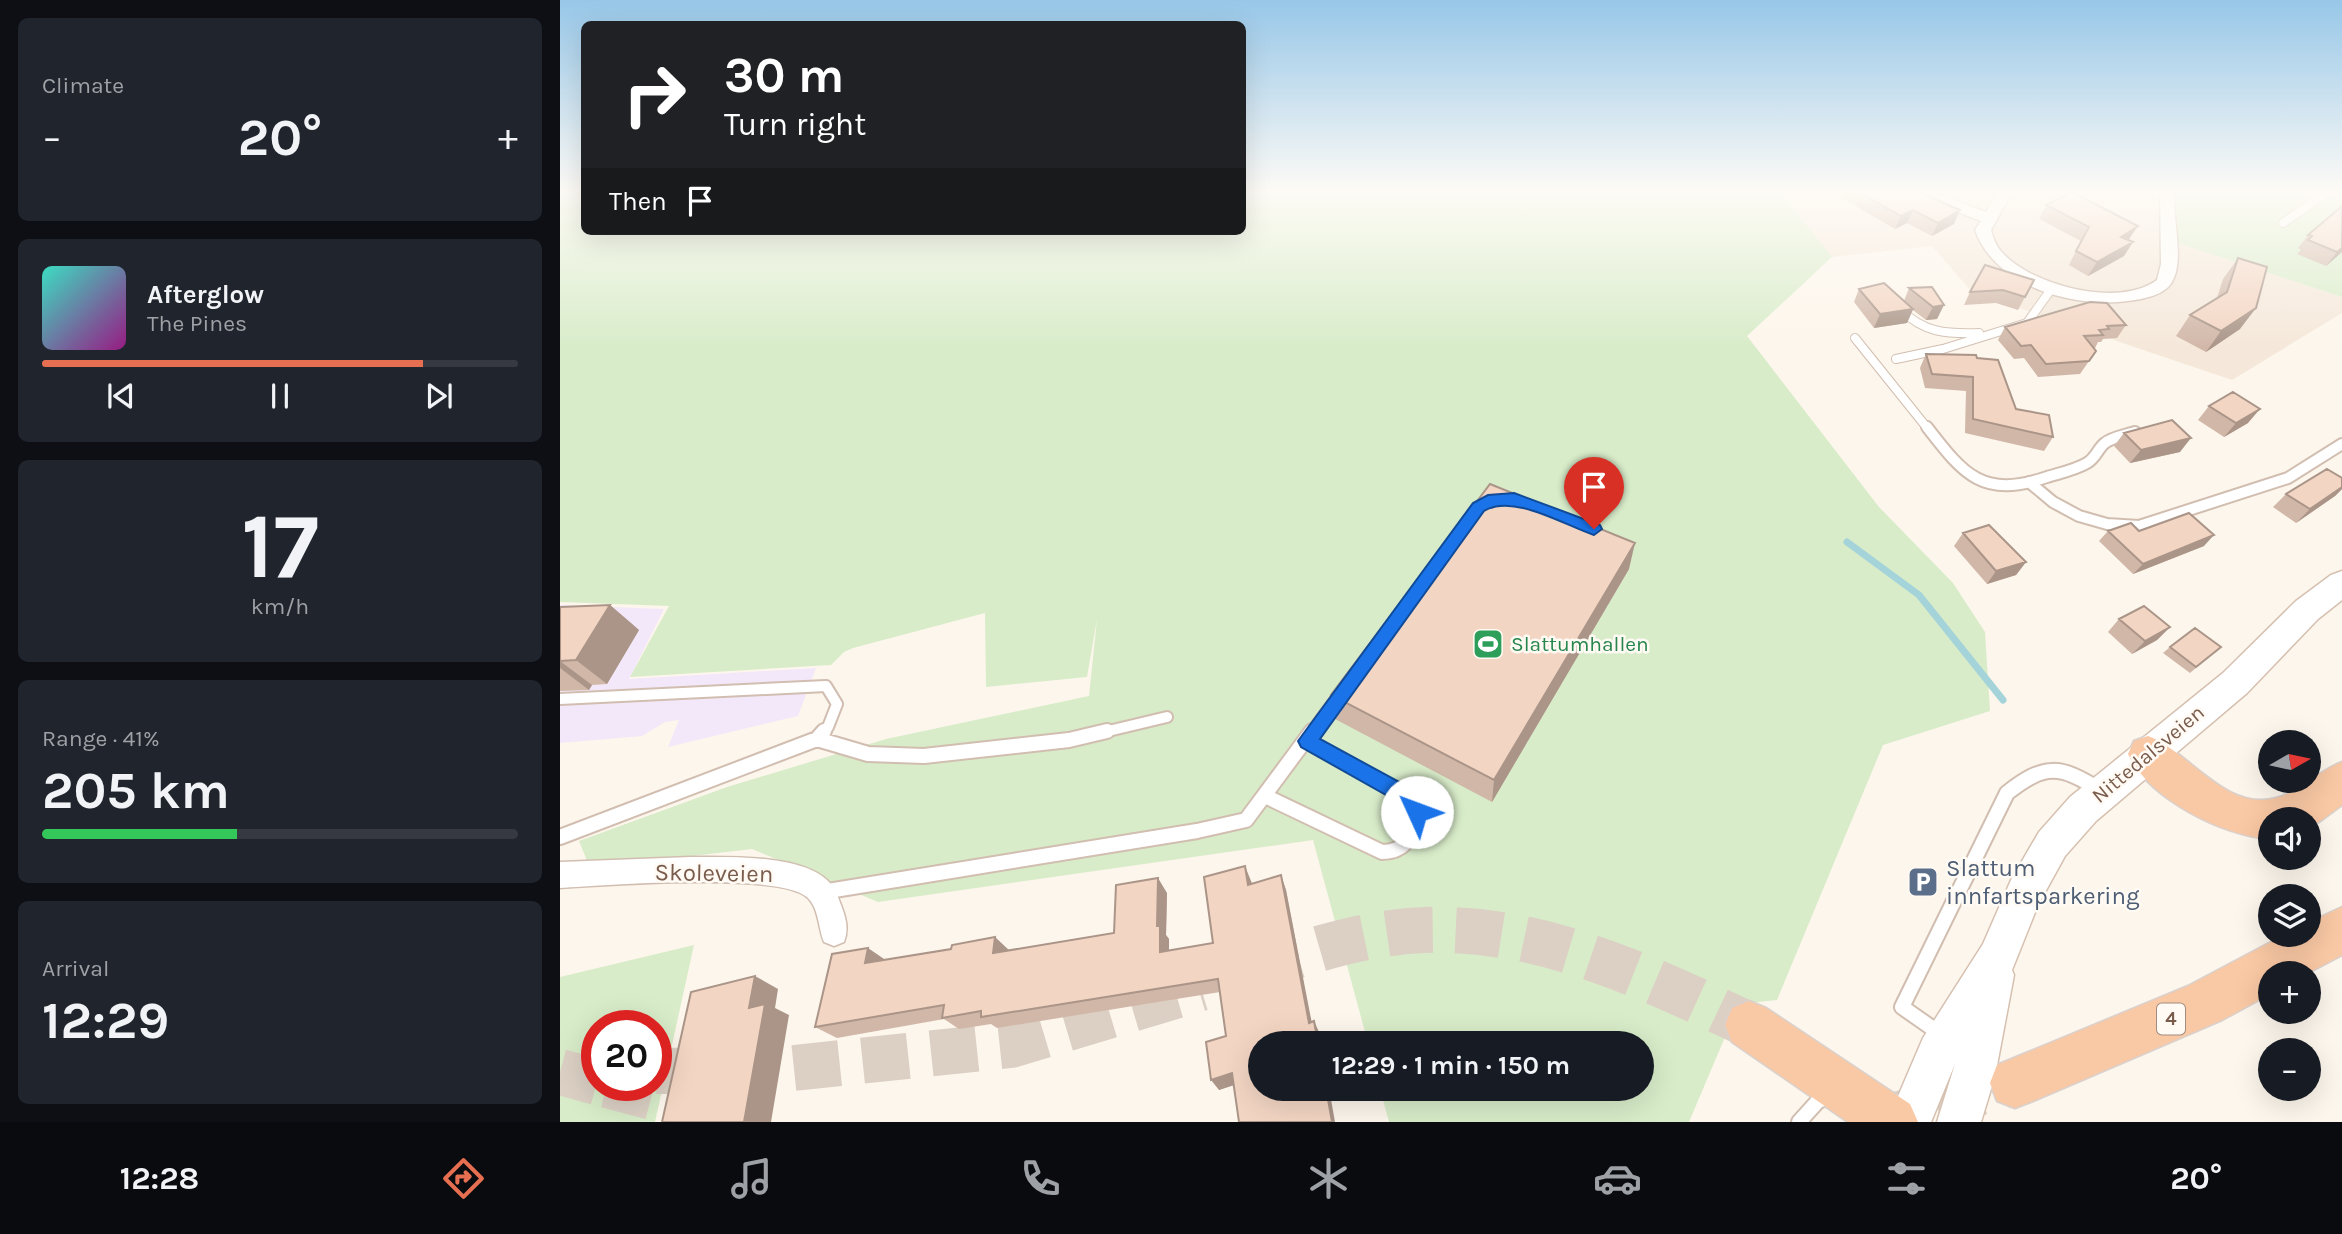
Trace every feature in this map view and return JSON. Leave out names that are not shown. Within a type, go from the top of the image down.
[{"type":"highway","points":[[2148,754],[2192,790],[2225,811],[2243,817],[2258,818]]},
{"type":"highway","points":[[2305,807],[2342,781]]},
{"type":"highway","name":"4","points":[[2015,1083],[2184,1013],[2253,980],[2342,930]]},
{"type":"highway","points":[[1749,1025],[1892,1122]]},
{"type":"main road","name":"Nittedalsveien","points":[[1959,1122],[1974,1076],[1964,1044],[2024,893],[2052,844],[2076,816],[2103,791],[2235,683],[2307,610],[2342,583]]},
{"type":"main road","name":"Nittedalsveien","points":[[1909,1122],[1938,1053],[1964,1044]]},
{"type":"street","points":[[1987,244],[1997,257],[2030,279],[2052,288],[2096,297],[2118,297],[2154,290],[2164,283],[2170,271],[2167,244]]},
{"type":"street","name":"Skoleveien","points":[[560,875],[697,870],[787,874],[813,885],[820,893]]},
{"type":"street","points":[[820,893],[828,902],[834,932]]},
{"type":"lane","points":[[1896,359],[1943,349],[2028,323],[2052,288]]},
{"type":"lane","points":[[1892,300],[1917,327],[1928,332],[1993,333]]},
{"type":"lane","points":[[1856,338],[1964,472],[1974,480],[1997,488],[2009,488],[2083,466],[2091,461],[2105,442],[2144,430]]},
{"type":"lane","points":[[2029,482],[2048,501],[2079,518],[2113,526],[2138,526],[2288,478],[2342,444]]},
{"type":"lane","points":[[560,699],[810,684],[826,686],[837,704],[828,727],[817,739],[560,837]]},
{"type":"lane","points":[[820,893],[1197,831],[1246,820],[1347,684]]},
{"type":"lane","points":[[817,739],[868,754],[924,756],[1069,740],[1167,717]]},
{"type":"lane","points":[[1265,796],[1382,852],[1396,852],[1404,846],[1417,812],[1407,797],[1307,741]]},
{"type":"lane","points":[[1964,1044],[1902,1007],[2007,793],[2026,777],[2045,768],[2073,772],[2103,791]]},
{"type":"lane","points":[[1799,1122],[1818,1101],[1832,1095],[1851,1094]]},
{"type":"shaded area","points":[[1822,244],[2183,244],[2342,297],[2342,313],[2232,380],[1972,292],[1932,246],[1832,257]]},
{"type":"shaded area","points":[[560,605],[664,609],[629,679],[816,668],[798,716],[668,747],[679,720],[665,722],[642,736],[560,743]]},
{"type":"green space","points":[[560,244],[1822,244],[1832,257],[1747,336],[1879,507],[1953,583],[1985,632],[1990,711],[1883,745],[1777,1000],[1739,1004],[1689,1122],[1389,1122],[1383,1101],[1654,1101],[1654,1031],[1365,1031],[1313,840],[878,902],[752,849],[590,868],[579,841],[727,787],[886,739],[1089,696],[1097,619],[1087,677],[986,687],[985,613],[853,648],[844,652],[831,665],[630,677],[669,606],[560,602]]},
{"type":"green space","points":[[2182,244],[2342,244],[2342,297]]},
{"type":"green space","points":[[694,945],[672,1045],[672,1010],[581,1010],[581,1101],[660,1101],[655,1122],[560,1122],[560,977]]},
{"type":"building","points":[[2080,244],[2129,244],[2097,262],[2076,251]]},
{"type":"building","points":[[2319,244],[2342,244],[2337,252]]},
{"type":"building","points":[[2238,258],[2267,267],[2256,308],[2221,331],[2190,315],[2227,292]]},
{"type":"building","points":[[1985,265],[2034,280],[2025,297],[2003,290],[1970,292]]},
{"type":"building","points":[[1884,283],[1913,309],[1880,314],[1859,289]]},
{"type":"building","points":[[1932,287],[1944,305],[1933,307],[1909,288]]},
{"type":"building","points":[[2090,302],[2107,303],[2126,325],[2107,326],[2109,329],[2099,330],[2103,335],[2084,336],[2096,351],[2089,361],[2046,364],[2031,345],[2021,346],[2005,327]]},
{"type":"building","points":[[1926,354],[1976,355],[1977,358],[1998,360],[2016,409],[2049,415],[2053,437],[1973,419],[1973,377],[1932,374]]},
{"type":"building","points":[[2233,392],[2260,409],[2236,423],[2209,406]]},
{"type":"building","points":[[2172,420],[2191,438],[2141,450],[2124,433]]},
{"type":"building","points":[[2327,469],[2342,478],[2342,487],[2310,509],[2286,494]]},
{"type":"building","name":"Slattumhallen","points":[[1490,484],[1635,543],[1494,780],[1331,695]]},
{"type":"building","points":[[2189,513],[2214,535],[2143,564],[2108,531],[2131,523],[2139,531]]},
{"type":"building","points":[[1989,525],[2026,562],[1996,571],[1963,533]]},
{"type":"building","points":[[610,605],[576,660],[560,661],[560,607]]},
{"type":"building","points":[[2144,606],[2170,627],[2145,641],[2119,619]]},
{"type":"building","points":[[2195,628],[2221,647],[2196,667],[2170,647]]},
{"type":"building","points":[[1245,866],[1248,885],[1281,875],[1309,1023],[1314,1021],[1316,1031],[1248,1031],[1248,1101],[1328,1101],[1332,1122],[1239,1122],[1232,1073],[1211,1080],[1206,1042],[1226,1036],[1218,979],[981,1017],[981,1011],[942,1018],[944,1005],[815,1027],[832,954],[868,948],[865,963],[951,949],[952,945],[995,937],[993,953],[1114,933],[1116,885],[1158,878],[1157,926],[1160,926],[1160,952],[1213,943],[1204,877]]},
{"type":"building","points":[[755,976],[749,1008],[765,1004],[744,1122],[662,1122],[667,1101],[672,1101],[672,1077],[691,992]]},
{"type":"waterway","points":[[1847,542],[1919,595],[2003,700]]},
{"type":"tunnel","points":[[1254,970],[1381,934],[1425,930],[1468,931],[1510,936],[1592,958],[1672,989],[1749,1025]]},
{"type":"tunnel","points":[[672,1071],[775,1070],[1011,1045],[1201,988]]},
{"type":"tunnel","points":[[560,1072],[581,1078]]},
{"type":"tunnel","points":[[1870,1122],[2015,1083]]},
{"type":"tunnel","points":[[667,1101],[746,1122]]},
{"type":"place","name":"Slattumhallen","points":[[1488,644]]},
{"type":"place","name":"Slattum innfartsparkering","points":[[1923,882]]},
{"type":"route","points":[[1417,812],[1407,797],[1307,741],[1479,507],[1488,501],[1514,499],[1594,529]]}]
